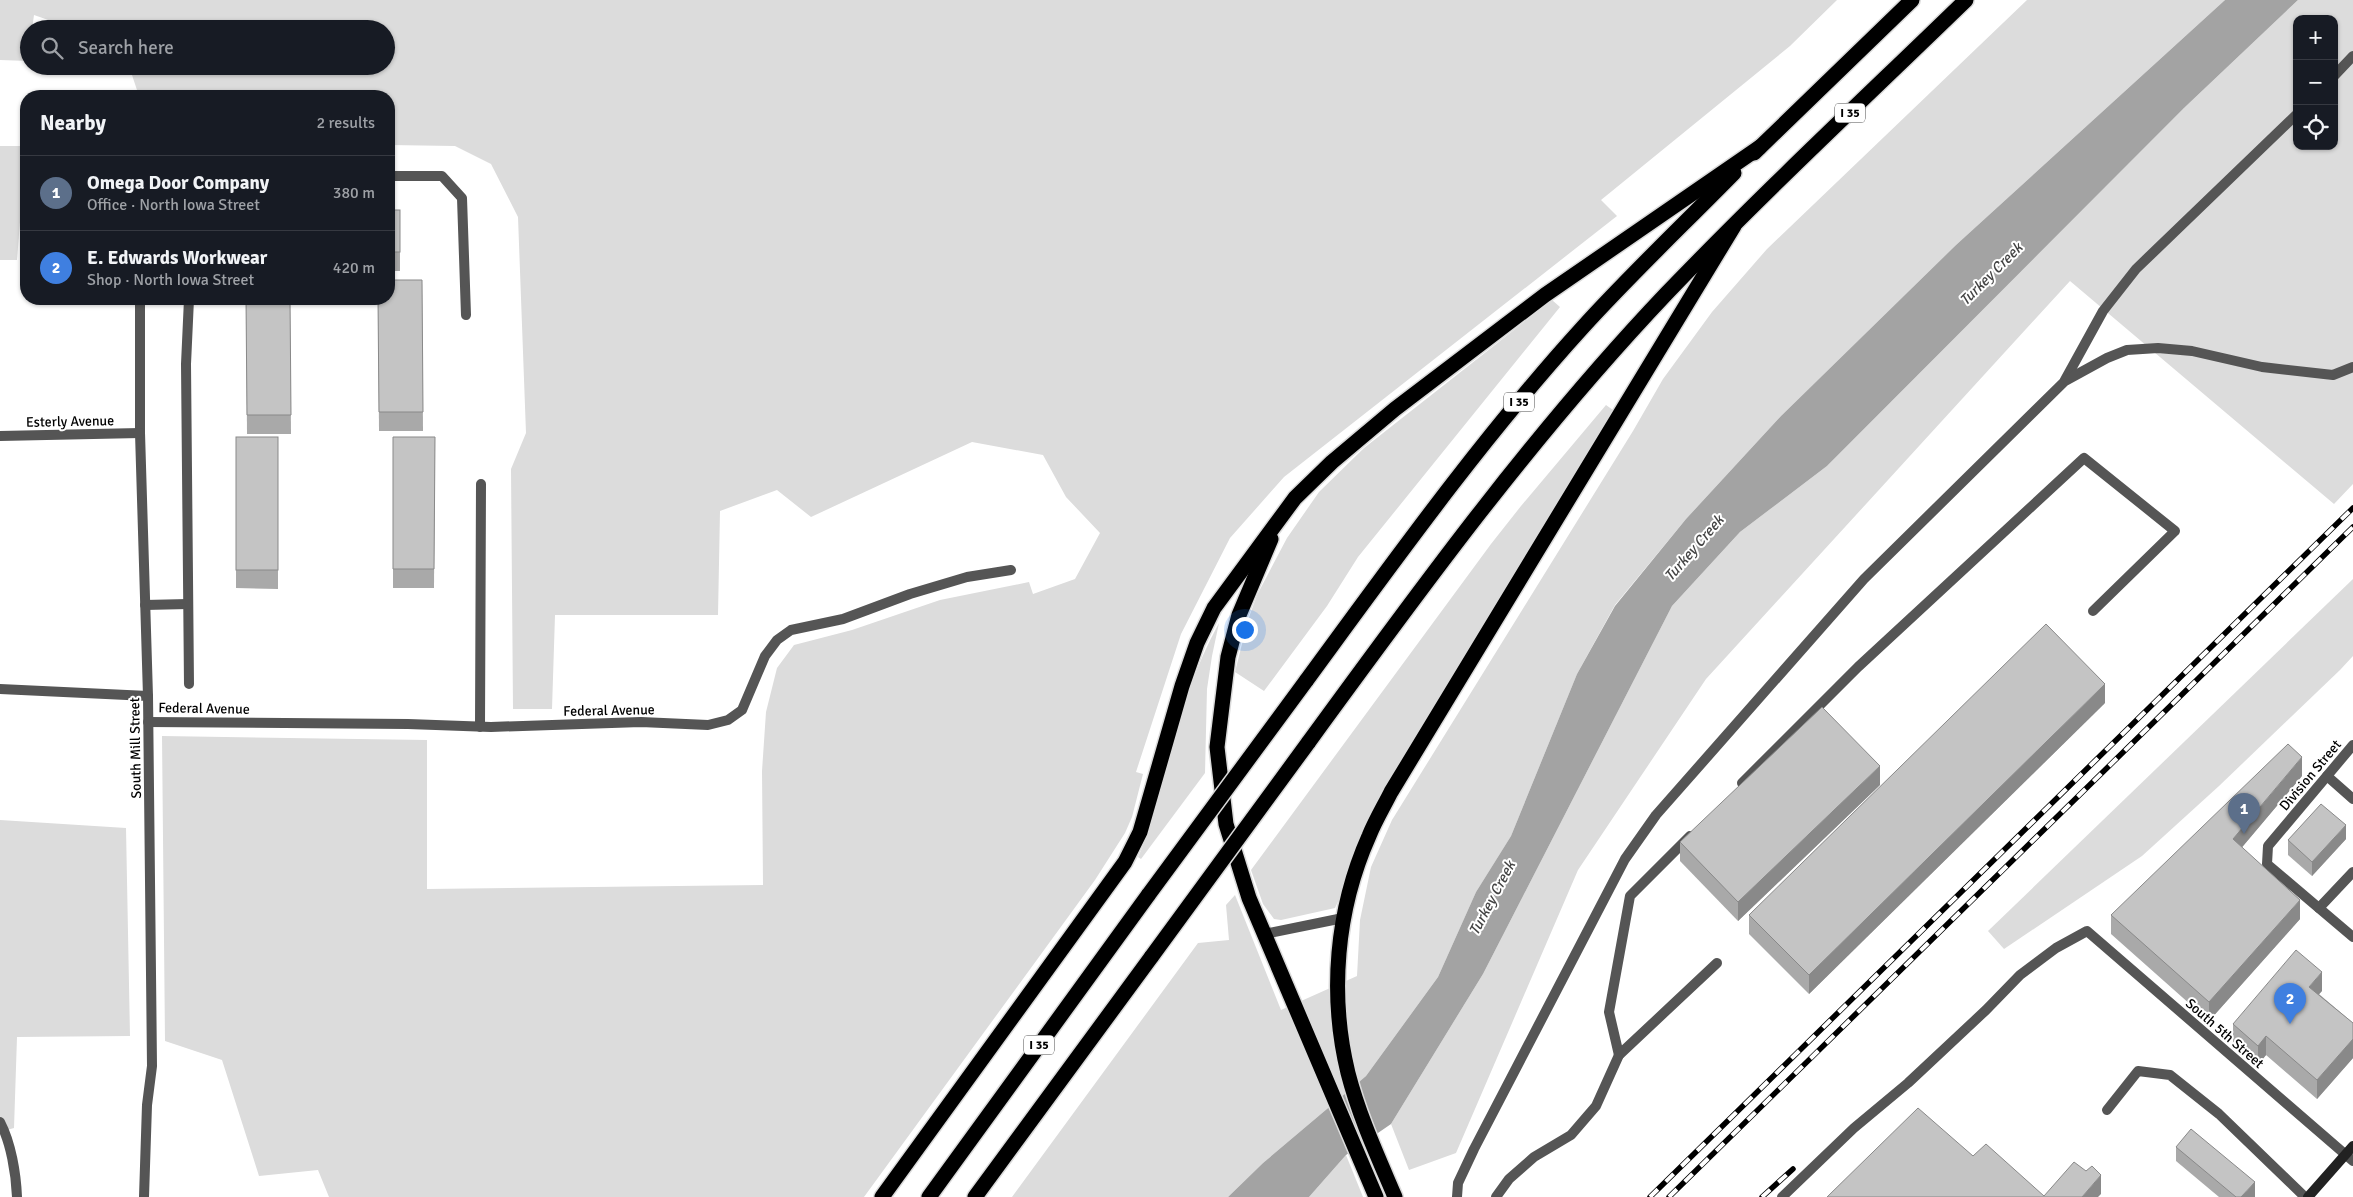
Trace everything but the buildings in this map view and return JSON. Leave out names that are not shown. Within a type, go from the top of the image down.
[{"type":"highway","name":"I 35","points":[[929,1197],[1420,526],[1547,369],[1583,326],[1760,147],[1912,0]]},
{"type":"highway","name":"I 35","points":[[975,1197],[1496,490],[1601,366],[1666,294],[1966,0]]},
{"type":"highway","points":[[882,1197],[1125,862],[1140,832],[1182,686],[1197,644],[1214,608],[1295,498],[1332,462],[1403,403],[1545,295],[1760,147]]},
{"type":"highway","points":[[1395,1197],[1363,1121],[1348,1073],[1342,1035],[1338,982],[1343,918],[1358,865],[1369,835],[1391,792],[1734,226]]},
{"type":"highway","points":[[1281,515],[1239,615],[1227,666],[1217,747],[1226,824],[1236,862],[1264,934],[1376,1197]]},
{"type":"main road","points":[[2307,1197],[2349,1158],[2353,1146]]},
{"type":"street","points":[[2338,72],[2353,56]]},
{"type":"street","points":[[2065,381],[2103,311],[2136,269],[2293,118]]},
{"type":"street","points":[[395,176],[442,176],[462,198],[466,315]]},
{"type":"street","name":"South Mill Street","points":[[140,305],[140,433],[148,696],[152,1066],[147,1105],[144,1197]]},
{"type":"street","points":[[189,305],[186,364],[189,684]]},
{"type":"street","points":[[1457,1197],[1458,1183],[1478,1140],[1625,859],[1656,815],[1864,580],[2065,381],[2107,358],[2127,350],[2158,348],[2201,353],[2262,368],[2332,375],[2353,367]]},
{"type":"street","name":"Esterly Avenue","points":[[0,436],[140,433]]},
{"type":"street","points":[[1734,792],[1858,667],[2084,458],[2175,531],[2093,612]]},
{"type":"street","points":[[480,727],[481,484]]},
{"type":"street","name":"Federal Avenue","points":[[148,722],[408,724],[480,727],[641,722],[708,725],[728,720],[742,710],[765,656],[777,640],[791,630],[843,619],[910,594],[967,577],[1011,570]]},
{"type":"street","points":[[145,605],[188,604]]},
{"type":"street","name":"Federal Avenue","points":[[0,689],[148,696]]},
{"type":"street","name":"Division Street","points":[[2320,908],[2268,864],[2268,846],[2353,745]]},
{"type":"street","points":[[2327,776],[2353,799]]},
{"type":"street","points":[[1619,1055],[1609,1012],[1630,896],[1699,827]]},
{"type":"street","points":[[2353,872],[2320,908],[2353,937]]},
{"type":"street","points":[[1264,934],[1343,918]]},
{"type":"street","name":"South 5th Street","points":[[1782,1197],[1854,1128],[1908,1082],[1986,1010],[2020,975],[2056,948],[2086,932],[2349,1158]]},
{"type":"street","points":[[1496,1197],[1509,1179],[1534,1157],[1571,1136],[1596,1106],[1619,1055],[1718,964]]},
{"type":"street","points":[[2107,1110],[2138,1071],[2170,1075],[2218,1114],[2307,1197]]},
{"type":"street","points":[[0,1122],[6,1133],[16,1197]]},
{"type":"shaded area","points":[[0,0],[1837,0],[1790,46],[1601,200],[1617,216],[1284,477],[1230,538],[1181,634],[1136,772],[1143,774],[1132,817],[1125,833],[1095,880],[864,1197],[329,1197],[318,1170],[259,1176],[222,1060],[165,1041],[162,736],[427,740],[427,889],[763,885],[762,771],[766,712],[777,668],[794,645],[852,630],[940,600],[1029,582],[1033,594],[1075,579],[1100,533],[1066,497],[1043,455],[972,442],[811,517],[777,490],[720,511],[718,615],[555,615],[552,709],[513,709],[511,469],[526,433],[518,217],[491,164],[455,146],[395,145],[395,90],[137,90],[132,75],[395,75],[395,20],[48,20],[34,15],[33,20],[20,20],[20,61],[0,60]]},
{"type":"shaded area","points":[[2027,0],[2225,0],[1956,245],[1781,416],[1686,519],[1615,605],[1577,674],[1511,836],[1476,892],[1438,977],[1366,1076],[1263,1163],[1228,1197],[1012,1197],[1198,943],[1229,940],[1226,905],[1235,895],[1281,1010],[1357,976],[1360,920],[1371,867],[1392,820],[1633,431],[1663,379],[1712,312],[1767,249]]},
{"type":"shaded area","points":[[2298,0],[2353,0],[2353,484],[2334,504],[2070,281],[1706,679],[1578,870],[1456,1153],[1409,1170],[1391,1124],[1483,974],[1672,606],[1740,532],[1827,466],[2184,108]]},
{"type":"shaded area","points":[[0,146],[20,146],[20,222],[17,260],[0,260]]},
{"type":"shaded area","points":[[1552,300],[1560,307],[1358,557],[1327,606],[1264,691],[1235,672],[1248,620],[1257,595],[1287,538],[1319,492],[1364,448]]},
{"type":"shaded area","points":[[1606,405],[1613,410],[1384,788],[1357,848],[1343,891],[1335,908],[1281,920],[1274,919],[1263,904],[1251,870],[1491,544]]},
{"type":"shaded area","points":[[2353,579],[2353,656],[2340,670],[2219,786],[2142,856],[2004,949],[1988,931]]},
{"type":"shaded area","points":[[1219,623],[1207,689],[1205,773],[1141,859],[1138,857],[1151,823],[1185,703],[1200,662]]},
{"type":"shaded area","points":[[0,820],[126,828],[130,1036],[17,1037],[14,1128],[0,1132]]},
{"type":"shaded area","points":[[1346,1155],[1363,1197],[1309,1197]]},
{"type":"water","name":"Turkey Creek","points":[[2225,0],[2298,0],[2184,108],[1827,466],[1740,532],[1672,606],[1483,974],[1391,1124],[1346,1155],[1309,1197],[1228,1197],[1263,1163],[1366,1076],[1438,977],[1476,892],[1511,836],[1577,674],[1615,606],[1686,519],[1781,416],[1956,245]]},
{"type":"railway","points":[[1650,1197],[2353,508]]},
{"type":"railway","points":[[1669,1197],[2353,527]]},
{"type":"railway","points":[[1762,1197],[1793,1169]]},
{"type":"place","name":"Omega Door Company","points":[[2244,834]]},
{"type":"place","name":"E. Edwards Workwear","points":[[2290,1024]]}]
